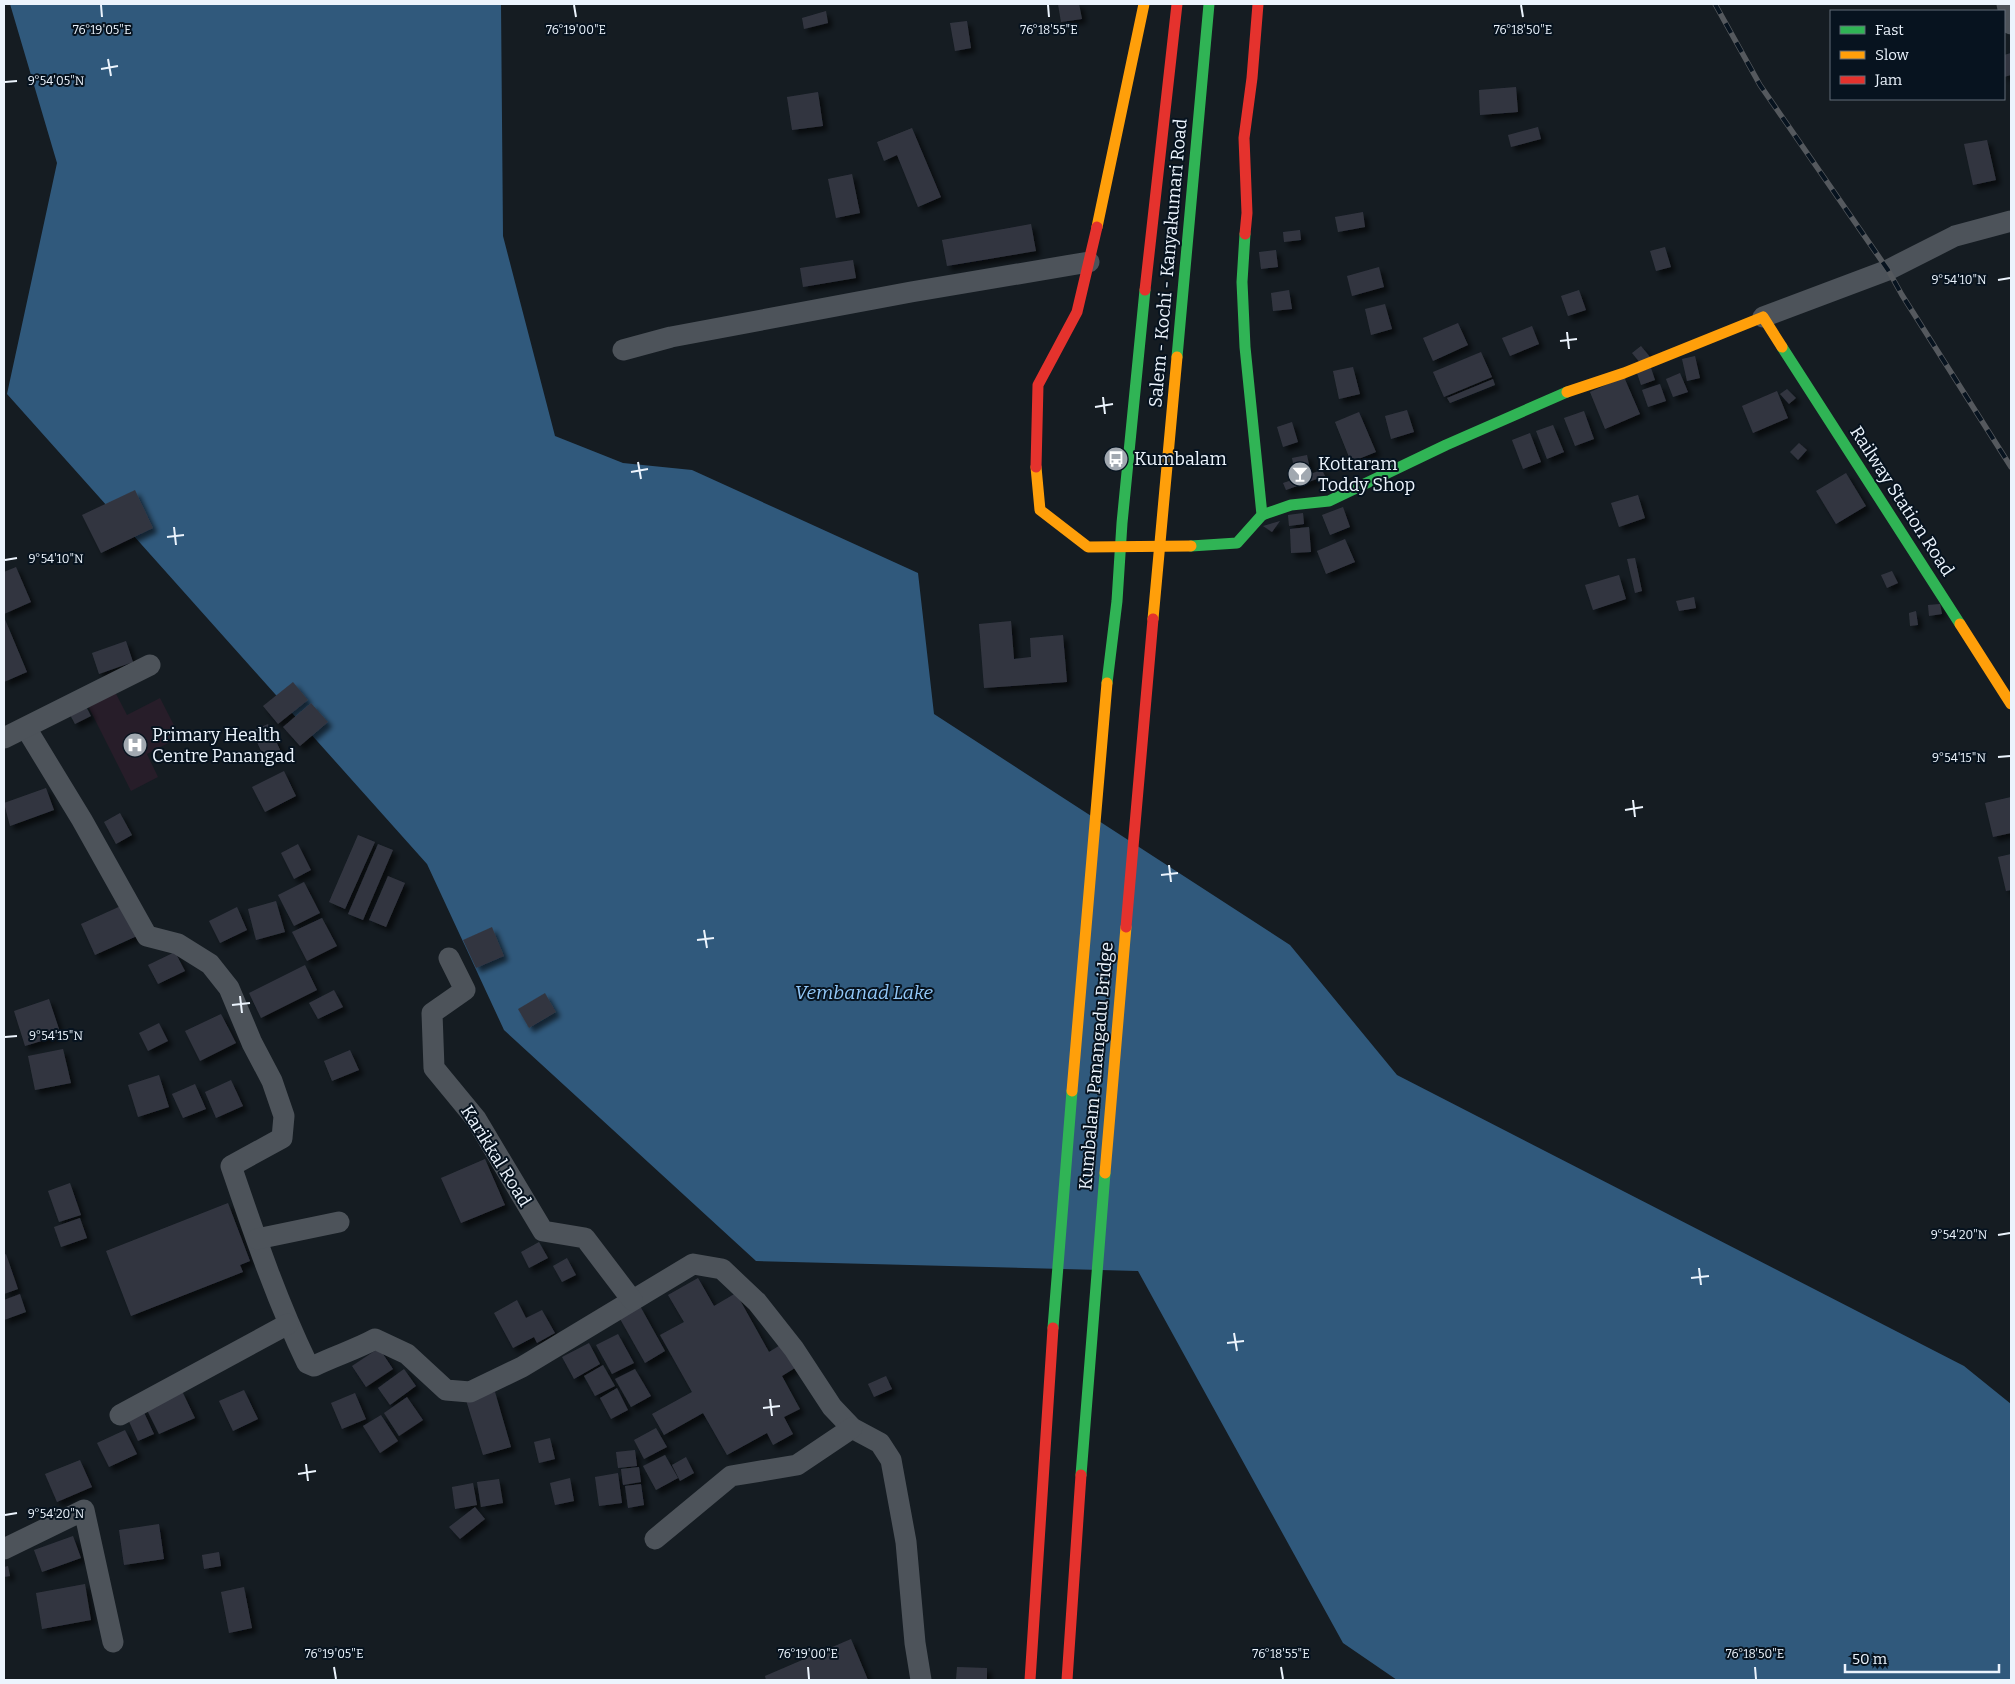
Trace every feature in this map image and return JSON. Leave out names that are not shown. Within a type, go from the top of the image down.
[{"type":"main road","points":[[1144,4],[1077,312],[1038,386],[1035,457],[1040,510],[1088,547],[1191,546],[1237,543],[1262,515],[1291,505],[1329,501],[1446,445],[1570,391],[1633,370],[1763,317]]},
{"type":"main road","name":"Salem - Kochi - Kanyakumari Road","points":[[1103,717],[1117,601],[1122,523],[1142,320],[1177,4]]},
{"type":"main road","name":"Salem - Kochi - Kanyakumari Road","points":[[1143,716],[1209,4]]},
{"type":"main road","points":[[1258,4],[1252,78],[1244,138],[1246,212],[1242,282],[1245,347],[1262,515]]},
{"type":"main road","name":"Railway Station Road","points":[[1763,317],[2011,704]]},
{"type":"main road","name":"Kumbalam Panangadu Bridge","points":[[1067,1680],[1084,1418],[1143,716]]},
{"type":"main road","name":"Kumbalam Panangadu Bridge","points":[[1030,1680],[1048,1383],[1103,717]]},
{"type":"street","points":[[2007,4],[2011,24]]},
{"type":"street","points":[[1763,317],[1888,270],[1955,236],[2011,221]]},
{"type":"street","points":[[623,350],[672,337],[911,292],[1089,262]]},
{"type":"street","points":[[4,738],[150,665]]},
{"type":"street","points":[[26,728],[82,820],[147,936],[178,944],[210,964],[229,988],[252,1043],[272,1081],[284,1116],[282,1138],[231,1166],[267,1271],[288,1324],[307,1363],[314,1366],[355,1350],[375,1339],[407,1354],[446,1390],[470,1392],[522,1367],[693,1264],[722,1269],[757,1302],[794,1349],[832,1407],[852,1428],[880,1443],[891,1460],[906,1542],[915,1643],[921,1680]]},
{"type":"street","name":"Karikkal Road","points":[[449,958],[465,990],[432,1013],[434,1068],[476,1119],[543,1231],[585,1238],[632,1300]]},
{"type":"street","points":[[257,1239],[339,1222]]},
{"type":"street","points":[[120,1415],[288,1324]]},
{"type":"street","points":[[655,1539],[731,1476],[797,1465],[852,1428]]},
{"type":"street","points":[[4,1549],[84,1510],[113,1642]]},
{"type":"shaded area","name":"Primary Health Centre Panangad","points":[[113,688],[127,715],[160,698],[180,737],[147,754],[158,777],[131,791],[86,702]]},
{"type":"water","name":"Vembanad Lake","points":[[10,4],[501,4],[503,236],[555,436],[623,463],[692,470],[918,573],[934,714],[1290,945],[1397,1075],[1964,1366],[2011,1404],[2011,1680],[1397,1680],[1343,1643],[1138,1271],[756,1261],[504,1030],[427,864],[7,394],[57,163]]},
{"type":"building","points":[[1058,4],[1079,4],[1082,19],[1061,22]]},
{"type":"building","points":[[826,11],[828,23],[804,29],[802,18]]},
{"type":"building","points":[[967,21],[971,48],[955,51],[950,23]]},
{"type":"building","points":[[2011,53],[2011,75],[2005,77],[2005,55]]},
{"type":"building","points":[[1516,87],[1518,112],[1480,115],[1479,90]]},
{"type":"building","points":[[818,92],[823,126],[792,130],[787,97]]},
{"type":"building","points":[[1538,127],[1541,139],[1511,147],[1508,135]]},
{"type":"building","points":[[912,128],[941,197],[918,207],[897,155],[884,161],[877,142]]},
{"type":"building","points":[[1987,140],[1996,180],[1973,185],[1964,144]]},
{"type":"building","points":[[852,174],[860,213],[836,218],[828,179]]},
{"type":"building","points":[[1363,212],[1365,227],[1338,232],[1335,217]]},
{"type":"building","points":[[1031,224],[1036,251],[947,266],[942,240]]},
{"type":"building","points":[[1300,230],[1301,240],[1284,242],[1283,232]]},
{"type":"building","points":[[1665,247],[1671,267],[1656,271],[1650,251]]},
{"type":"building","points":[[1276,250],[1278,267],[1261,269],[1259,252]]},
{"type":"building","points":[[853,260],[856,278],[803,287],[800,268]]},
{"type":"building","points":[[1379,267],[1384,287],[1352,296],[1347,276]]},
{"type":"building","points":[[1289,290],[1292,309],[1273,311],[1271,293]]},
{"type":"building","points":[[1579,290],[1586,310],[1568,316],[1561,296]]},
{"type":"building","points":[[1385,304],[1392,329],[1371,335],[1365,309]]},
{"type":"building","points":[[1458,323],[1468,345],[1433,361],[1423,338]]},
{"type":"building","points":[[1532,326],[1539,344],[1510,356],[1502,338]]},
{"type":"building","points":[[1641,346],[1650,357],[1641,364],[1632,353]]},
{"type":"building","points":[[1481,352],[1492,377],[1444,397],[1433,372]]},
{"type":"building","points":[[1695,356],[1700,378],[1687,381],[1682,359]]},
{"type":"building","points":[[1353,367],[1360,394],[1339,399],[1333,371]]},
{"type":"building","points":[[1651,368],[1655,380],[1641,385],[1637,373]]},
{"type":"building","points":[[1680,373],[1688,392],[1673,397],[1666,379]]},
{"type":"building","points":[[1624,377],[1640,414],[1605,429],[1590,392]]},
{"type":"building","points":[[1493,379],[1495,385],[1450,403],[1447,398]]},
{"type":"building","points":[[1660,384],[1666,401],[1648,407],[1642,390]]},
{"type":"building","points":[[1787,389],[1796,398],[1789,404],[1780,394]]},
{"type":"building","points":[[1777,391],[1788,418],[1753,433],[1742,406]]},
{"type":"building","points":[[1407,410],[1414,432],[1391,439],[1385,416]]},
{"type":"building","points":[[1584,411],[1594,439],[1575,446],[1564,418]]},
{"type":"building","points":[[1359,412],[1376,452],[1351,462],[1335,422]]},
{"type":"building","points":[[1292,422],[1298,442],[1283,447],[1277,427]]},
{"type":"building","points":[[1553,425],[1564,452],[1547,459],[1536,431]]},
{"type":"building","points":[[1530,433],[1541,462],[1523,469],[1512,440]]},
{"type":"building","points":[[1799,443],[1807,450],[1798,460],[1790,452]]},
{"type":"building","points":[[1307,455],[1310,470],[1295,473],[1292,458]]},
{"type":"building","points":[[1322,470],[1325,476],[1286,490],[1283,483]]},
{"type":"building","points":[[1846,473],[1866,506],[1836,524],[1816,491]]},
{"type":"building","points":[[135,490],[153,528],[101,553],[82,515]]},
{"type":"building","points":[[1638,495],[1645,518],[1619,527],[1611,503]]},
{"type":"building","points":[[1343,507],[1350,527],[1330,535],[1322,515]]},
{"type":"building","points":[[1303,513],[1304,524],[1289,526],[1288,515]]},
{"type":"building","points":[[1280,521],[1272,532],[1263,526]]},
{"type":"building","points":[[1309,527],[1311,552],[1291,553],[1290,529]]},
{"type":"building","points":[[1345,539],[1355,562],[1326,574],[1317,551]]},
{"type":"building","points":[[1635,558],[1642,591],[1635,593],[1627,559]]},
{"type":"building","points":[[16,567],[31,602],[4,614],[4,572]]},
{"type":"building","points":[[1892,571],[1898,583],[1887,588],[1881,575]]},
{"type":"building","points":[[1619,575],[1626,599],[1593,610],[1585,585]]},
{"type":"building","points":[[1694,597],[1696,608],[1679,611],[1676,601]]},
{"type":"building","points":[[1940,604],[1942,614],[1929,616],[1928,605]]},
{"type":"building","points":[[1916,611],[1918,625],[1910,626],[1909,613]]},
{"type":"building","points":[[4,617],[27,672],[4,682]]},
{"type":"building","points":[[1011,621],[1014,659],[1031,657],[1030,638],[1063,635],[1067,682],[984,688],[979,624]]},
{"type":"building","points":[[126,641],[133,662],[99,674],[92,653]]},
{"type":"building","points":[[293,682],[308,700],[278,724],[263,706]]},
{"type":"building","points":[[84,703],[91,716],[75,724],[68,711]]},
{"type":"building","points":[[311,703],[328,722],[300,746],[283,727]]},
{"type":"building","points":[[268,724],[282,754],[266,762],[252,731]]},
{"type":"building","points":[[284,771],[296,796],[265,812],[252,787]]},
{"type":"building","points":[[46,788],[54,810],[10,826],[4,803]]},
{"type":"building","points":[[2011,797],[2011,833],[1993,837],[1985,803]]},
{"type":"building","points":[[120,813],[132,835],[116,844],[104,822]]},
{"type":"building","points":[[358,835],[375,842],[345,909],[329,902]]},
{"type":"building","points":[[298,844],[311,870],[294,879],[281,853]]},
{"type":"building","points":[[378,844],[393,850],[363,920],[348,914]]},
{"type":"building","points":[[2011,854],[2011,890],[2006,891],[1998,857]]},
{"type":"building","points":[[388,876],[405,883],[386,927],[369,920]]},
{"type":"building","points":[[304,882],[320,913],[294,926],[278,895]]},
{"type":"building","points":[[276,901],[285,932],[256,940],[248,909]]},
{"type":"building","points":[[123,905],[137,936],[95,955],[81,924]]},
{"type":"building","points":[[237,907],[247,930],[220,943],[209,921]]},
{"type":"building","points":[[322,918],[337,946],[307,961],[292,932]]},
{"type":"building","points":[[492,927],[504,956],[476,968],[463,940]]},
{"type":"building","points":[[175,952],[185,971],[158,984],[148,965]]},
{"type":"building","points":[[305,965],[317,990],[261,1018],[249,993]]},
{"type":"building","points":[[334,990],[343,1007],[318,1019],[309,1003]]},
{"type":"building","points":[[545,993],[556,1012],[529,1028],[518,1009]]},
{"type":"building","points":[[49,999],[61,1035],[25,1046],[14,1011]]},
{"type":"building","points":[[221,1014],[236,1043],[200,1061],[185,1031]]},
{"type":"building","points":[[159,1023],[168,1041],[148,1051],[139,1033]]},
{"type":"building","points":[[63,1049],[71,1083],[35,1090],[28,1056]]},
{"type":"building","points":[[350,1050],[359,1070],[332,1081],[324,1061]]},
{"type":"building","points":[[159,1075],[169,1107],[138,1117],[128,1085]]},
{"type":"building","points":[[231,1080],[243,1106],[216,1118],[205,1092]]},
{"type":"building","points":[[195,1084],[206,1109],[183,1118],[172,1094]]},
{"type":"building","points":[[485,1159],[505,1205],[461,1223],[441,1178]]},
{"type":"building","points":[[70,1183],[81,1215],[59,1222],[48,1191]]},
{"type":"building","points":[[228,1203],[250,1261],[240,1265],[243,1272],[131,1316],[106,1251]]},
{"type":"building","points":[[80,1218],[87,1238],[61,1247],[54,1227]]},
{"type":"building","points":[[539,1242],[548,1258],[529,1268],[521,1252]]},
{"type":"building","points":[[6,1254],[18,1289],[4,1294],[4,1255]]},
{"type":"building","points":[[567,1258],[576,1275],[562,1282],[553,1266]]},
{"type":"building","points":[[698,1278],[714,1306],[736,1293],[769,1352],[782,1344],[795,1368],[782,1376],[800,1409],[784,1417],[793,1434],[773,1445],[767,1433],[727,1455],[703,1413],[664,1435],[652,1414],[692,1392],[660,1335],[684,1322],[668,1295]]},
{"type":"building","points":[[20,1294],[26,1312],[4,1320],[4,1300]]},
{"type":"building","points":[[517,1300],[526,1318],[542,1310],[555,1333],[537,1343],[534,1337],[513,1348],[494,1313]]},
{"type":"building","points":[[640,1306],[665,1351],[645,1363],[619,1317]]},
{"type":"building","points":[[618,1334],[634,1363],[612,1374],[596,1345]]},
{"type":"building","points":[[589,1343],[600,1364],[574,1379],[562,1357]]},
{"type":"building","points":[[379,1348],[393,1369],[366,1387],[352,1366]]},
{"type":"building","points":[[603,1365],[615,1386],[595,1396],[584,1376]]},
{"type":"building","points":[[404,1369],[416,1386],[390,1405],[378,1388]]},
{"type":"building","points":[[635,1369],[651,1396],[631,1407],[615,1379]]},
{"type":"building","points":[[886,1376],[892,1389],[874,1397],[868,1384]]},
{"type":"building","points":[[617,1388],[628,1410],[611,1419],[600,1398]]},
{"type":"building","points":[[244,1390],[258,1419],[233,1431],[219,1401]]},
{"type":"building","points":[[182,1391],[195,1418],[159,1434],[146,1408]]},
{"type":"building","points":[[495,1392],[511,1447],[483,1455],[466,1400]]},
{"type":"building","points":[[355,1393],[366,1419],[342,1429],[331,1403]]},
{"type":"building","points":[[407,1397],[423,1420],[399,1436],[384,1413]]},
{"type":"building","points":[[142,1408],[154,1434],[138,1441],[126,1415]]},
{"type":"building","points":[[381,1415],[398,1441],[380,1453],[363,1426]]},
{"type":"building","points":[[656,1428],[667,1447],[644,1459],[634,1440]]},
{"type":"building","points":[[125,1430],[137,1454],[109,1467],[97,1443]]},
{"type":"building","points":[[550,1438],[555,1459],[539,1463],[534,1442]]},
{"type":"building","points":[[635,1450],[637,1466],[618,1468],[616,1452]]},
{"type":"building","points":[[665,1455],[678,1478],[656,1490],[643,1466]]},
{"type":"building","points":[[686,1457],[694,1473],[680,1481],[672,1465]]},
{"type":"building","points":[[80,1460],[92,1487],[57,1502],[45,1474]]},
{"type":"building","points":[[639,1467],[641,1482],[623,1485],[621,1469]]},
{"type":"building","points":[[618,1473],[622,1503],[599,1506],[595,1477]]},
{"type":"building","points":[[570,1478],[574,1501],[555,1505],[550,1483]]},
{"type":"building","points":[[499,1479],[503,1503],[481,1507],[477,1482]]},
{"type":"building","points":[[473,1483],[477,1505],[455,1509],[452,1487]]},
{"type":"building","points":[[641,1484],[644,1505],[628,1508],[625,1486]]},
{"type":"building","points":[[475,1507],[485,1519],[460,1539],[449,1527]]},
{"type":"building","points":[[159,1524],[164,1559],[124,1565],[119,1530]]},
{"type":"building","points":[[73,1536],[81,1558],[42,1572],[34,1550]]},
{"type":"building","points":[[219,1552],[221,1566],[204,1569],[202,1555]]},
{"type":"building","points":[[8,1566],[10,1576],[4,1577],[4,1567]]},
{"type":"building","points":[[85,1584],[91,1620],[42,1629],[36,1593]]},
{"type":"building","points":[[244,1587],[252,1628],[229,1633],[221,1592]]},
{"type":"building","points":[[851,1639],[868,1680],[766,1680],[765,1676]]},
{"type":"building","points":[[957,1667],[987,1668],[987,1680],[956,1680]]},
{"type":"railway","points":[[1715,4],[1760,85],[1888,270],[2011,467]]},
{"type":"traffic: fast","points":[[1177,357],[1209,4]]},
{"type":"traffic: fast","points":[[1191,546],[1237,543],[1262,515],[1245,347],[1242,282],[1245,234]]},
{"type":"traffic: fast","points":[[1107,683],[1117,601],[1122,523],[1145,290]]},
{"type":"traffic: fast","points":[[1782,347],[1960,624]]},
{"type":"traffic: fast","points":[[1262,515],[1291,505],[1329,501],[1446,445],[1567,392]]},
{"type":"traffic: fast","points":[[1053,1328],[1072,1091]]},
{"type":"traffic: fast","points":[[1081,1475],[1105,1173]]},
{"type":"traffic: slow","points":[[1097,227],[1144,4]]},
{"type":"traffic: slow","points":[[1567,392],[1624,373],[1763,317],[1782,347]]},
{"type":"traffic: slow","points":[[1153,619],[1177,357]]},
{"type":"traffic: slow","points":[[1036,467],[1040,510],[1088,547],[1191,546]]},
{"type":"traffic: slow","points":[[1960,624],[2011,704]]},
{"type":"traffic: slow","points":[[1072,1091],[1107,683]]},
{"type":"traffic: slow","points":[[1105,1173],[1126,927]]},
{"type":"traffic: jam","points":[[1145,290],[1177,4]]},
{"type":"traffic: jam","points":[[1245,234],[1247,213],[1244,138],[1252,78],[1258,4]]},
{"type":"traffic: jam","points":[[1036,467],[1038,385],[1077,312],[1097,227]]},
{"type":"traffic: jam","points":[[1126,927],[1153,619]]},
{"type":"traffic: jam","points":[[1030,1680],[1053,1328]]},
{"type":"traffic: jam","points":[[1067,1680],[1081,1475]]},
{"type":"place","name":"Kumbalam","points":[[1116,459]]},
{"type":"place","name":"Kottaram Toddy Shop","points":[[1300,474]]},
{"type":"place","name":"Primary Health Centre Panangad","points":[[135,745]]}]
